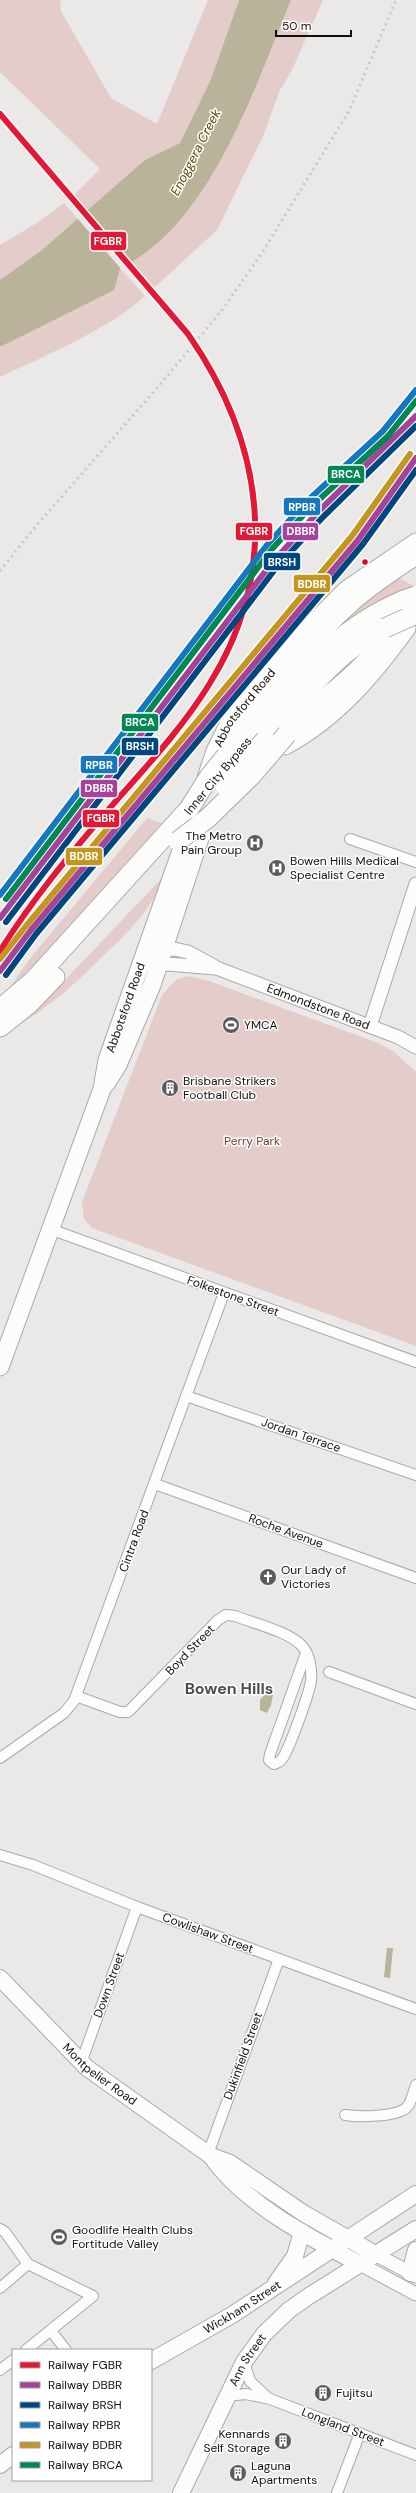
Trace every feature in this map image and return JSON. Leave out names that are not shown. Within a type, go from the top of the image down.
[{"type":"highway","points":[[186,813],[209,777],[226,756],[266,697],[337,615],[367,589],[416,553]]},
{"type":"highway","name":"Abbotsford Road","points":[[0,1367],[102,1089],[107,1060],[144,959],[215,751],[229,723],[331,604],[352,586],[416,553]]},
{"type":"highway","points":[[286,740],[321,722],[357,691],[379,666],[411,609]]},
{"type":"highway","name":"Inner City Bypass","points":[[0,1027],[29,1004],[54,978],[175,844],[329,668],[354,646],[386,633],[411,609]]},
{"type":"highway","name":"Inner City Bypass","points":[[0,1009],[34,980],[186,813],[326,648],[368,617],[411,609]]},
{"type":"highway","points":[[175,844],[208,818],[286,740],[301,720],[364,665],[386,633]]},
{"type":"highway","name":"Abbotsford Road","points":[[102,1089],[118,1065],[163,956],[201,836]]},
{"type":"main road","name":"Montpelier Road","points":[[0,1978],[81,2063],[210,2155],[230,2163],[303,2213],[346,2239],[375,2254]]},
{"type":"main road","name":"Montpelier Road","points":[[210,2155],[223,2173],[302,2232],[331,2250],[360,2264]]},
{"type":"main road","name":"Wickham Street","points":[[152,2360],[212,2328],[416,2194]]},
{"type":"main road","name":"Ann Street","points":[[181,2493],[226,2396],[244,2362],[264,2334],[289,2310],[416,2229]]},
{"type":"main road","points":[[273,2287],[295,2256],[302,2232]]},
{"type":"main road","points":[[413,2274],[416,2250]]},
{"type":"main road","points":[[0,2465],[12,2456]]},
{"type":"street","points":[[350,839],[416,862]]},
{"type":"street","points":[[370,1026],[416,884]]},
{"type":"street","name":"Edmondstone Road","points":[[144,959],[188,952],[219,969],[398,1037],[416,1047]]},
{"type":"street","name":"Folkestone Street","points":[[50,1229],[416,1362]]},
{"type":"street","name":"Cintra Road","points":[[0,1758],[64,1713],[76,1696],[224,1293]]},
{"type":"street","name":"Jordan Terrace","points":[[186,1396],[416,1475]]},
{"type":"street","name":"Roche Avenue","points":[[155,1484],[416,1578]]},
{"type":"street","name":"Boyd Street","points":[[76,1696],[120,1712],[128,1712],[218,1620],[226,1615],[235,1616],[290,1637],[303,1646],[306,1653],[311,1674],[308,1691],[282,1759],[272,1764],[269,1760],[270,1754],[306,1653]]},
{"type":"street","points":[[329,1672],[416,1704]]},
{"type":"street","name":"Cowlishaw Street","points":[[0,1855],[33,1865],[137,1907],[416,2009]]},
{"type":"street","name":"Down Street","points":[[81,2063],[137,1907]]},
{"type":"street","name":"Dukinfield Street","points":[[210,2155],[279,1959]]},
{"type":"street","points":[[345,2115],[367,2117],[402,2110],[409,2103],[416,2085]]},
{"type":"street","points":[[0,2229],[5,2232],[28,2264],[93,2296],[27,2349]]},
{"type":"street","points":[[375,2254],[413,2274]]},
{"type":"street","points":[[0,2288],[28,2264]]},
{"type":"street","points":[[360,2264],[416,2294]]},
{"type":"street","points":[[51,2331],[65,2349]]},
{"type":"street","points":[[0,2370],[12,2361]]},
{"type":"street","name":"Longland Street","points":[[244,2362],[250,2380],[270,2399]]},
{"type":"street","name":"Longland Street","points":[[226,2396],[246,2394],[270,2399],[416,2455]]},
{"type":"street","points":[[337,2493],[360,2433]]},
{"type":"green space","points":[[0,0],[60,0],[61,11],[111,98],[157,124],[208,0],[239,0],[211,79],[180,143],[145,160],[88,211],[74,195],[100,169],[0,72]]},
{"type":"green space","points":[[291,0],[323,0],[292,70],[280,90],[263,136],[217,230],[154,288],[132,262],[170,231],[258,77]]},
{"type":"green space","points":[[64,203],[78,219],[42,250],[0,280],[0,245],[37,223]]},
{"type":"green space","points":[[120,268],[145,296],[114,320],[95,331],[0,377],[0,348]]},
{"type":"green space","points":[[399,578],[414,586],[375,602],[347,619],[345,615]]},
{"type":"green space","points":[[147,818],[162,823],[34,965],[7,991],[32,956]]},
{"type":"green space","points":[[163,877],[153,900],[123,937],[63,993],[17,1026],[45,1001]]},
{"type":"green space","name":"Perry Park","points":[[189,976],[209,981],[378,1043],[393,1051],[416,1072],[416,1346],[92,1228],[84,1219],[82,1202],[162,995],[177,979]]},
{"type":"water","name":"Enoggera Creek","points":[[239,0],[291,0],[245,112],[226,150],[204,187],[180,220],[152,248],[120,268],[114,290],[0,347],[0,280],[42,250],[145,160],[180,143],[211,79]]},
{"type":"water","points":[[266,1693],[273,1695],[271,1705],[267,1713],[260,1710],[260,1700]]},
{"type":"water","points":[[387,1948],[393,1948],[390,1978],[384,1977]]},
{"type":"pier","points":[[86,210],[133,264],[122,270],[77,218]]},
{"type":"railway","points":[[0,571],[36,526],[164,380],[222,310],[262,253],[349,111],[396,0]]},
{"type":"railway","points":[[0,118],[24,143]]},
{"type":"rail line","name":"FGBR","points":[[0,114],[188,334],[213,375],[233,418],[247,461],[254,506],[254,550],[247,595],[233,639],[210,683],[175,733],[66,860],[25,914],[0,951]]},
{"type":"rail line","name":"RPBR","points":[[0,895],[267,545],[305,503],[383,431],[416,390]]},
{"type":"rail line","name":"BRCA","points":[[6,899],[272,549],[310,508],[388,436],[416,401]]},
{"type":"rail line","name":"DBBR","points":[[0,918],[271,564],[318,512],[416,416]]},
{"type":"rail line","name":"BRSH","points":[[6,922],[276,568],[323,517],[416,426]]},
{"type":"rail line","name":"BDBR","points":[[0,959],[352,536],[410,454]]},
{"type":"rail line","name":"DBBR","points":[[0,971],[31,930],[358,540],[416,458]]},
{"type":"rail line","name":"BRSH","points":[[6,975],[36,934],[363,544],[416,470]]},
{"type":"place","name":"The Metro Pain Group","points":[[255,843]]},
{"type":"place","name":"Bowen Hills Medical Specialist Centre","points":[[277,868]]},
{"type":"place","name":"YMCA","points":[[231,1025]]},
{"type":"place","name":"Brisbane Strikers Football Club","points":[[170,1088]]},
{"type":"place","name":"Our Lady of Victories","points":[[268,1577]]},
{"type":"place","name":"Goodlife Health Clubs Fortitude Valley","points":[[59,2237]]},
{"type":"place","name":"Fujitsu","points":[[323,2393]]},
{"type":"place","name":"Kennards Self Storage","points":[[283,2441]]},
{"type":"place","name":"Laguna Apartments","points":[[238,2473]]},
{"type":"district","name":"Bowen Hills","points":[[229,1688]]}]
